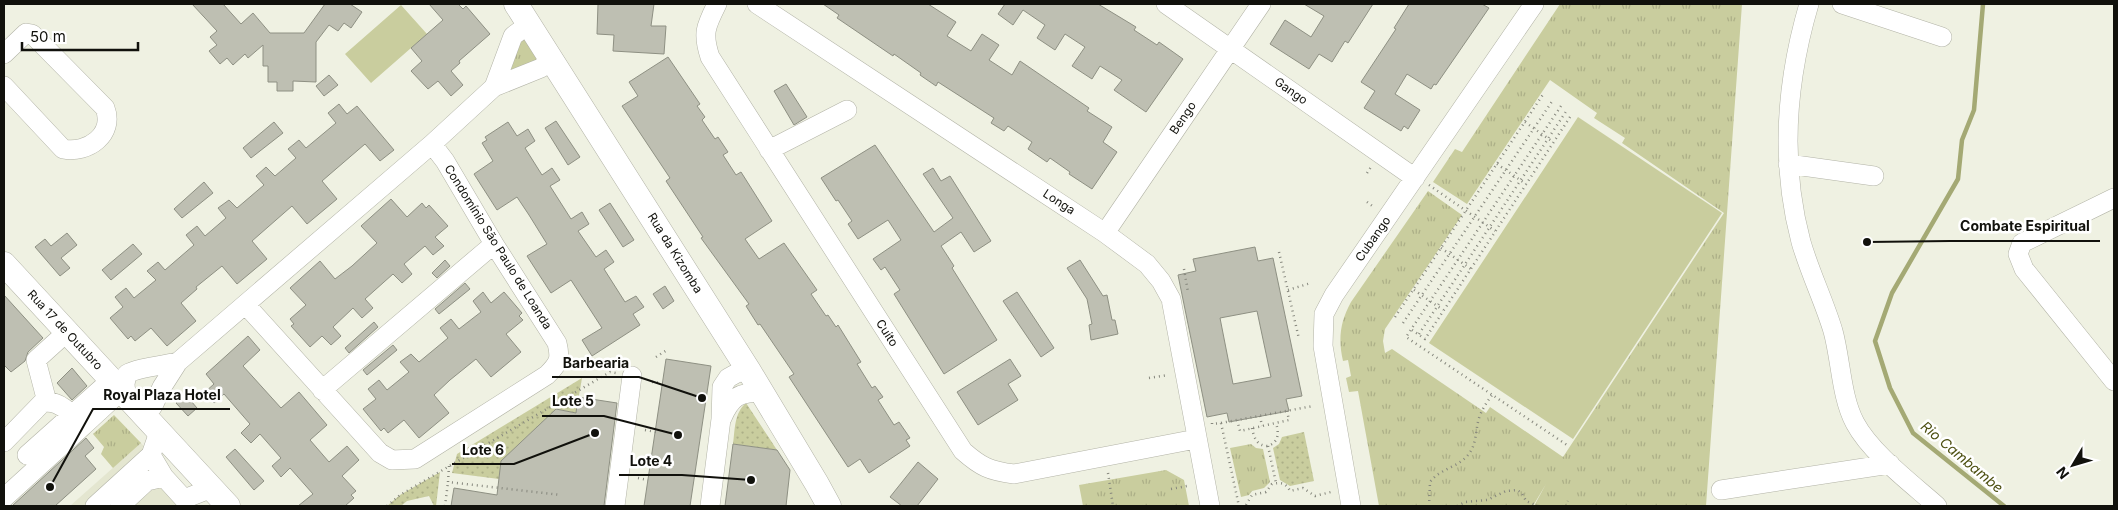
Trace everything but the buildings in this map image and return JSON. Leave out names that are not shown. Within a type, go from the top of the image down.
[{"type":"main road","name":"Rua da Kizomba","points":[[516,4],[750,371],[830,506]]},
{"type":"main road","name":"Rua 17 de Outubro","points":[[4,264],[228,506]]},
{"type":"street","name":"Cuito","points":[[717,4],[706,24],[704,40],[710,57],[963,452],[978,465],[994,472],[1014,474],[1196,439]]},
{"type":"street","name":"Longa","points":[[757,4],[1105,233],[1147,264],[1161,281],[1171,299],[1210,506]]},
{"type":"street","name":"Gango","points":[[1166,4],[1421,181]]},
{"type":"street","name":"Bengo","points":[[1105,233],[1261,4]]},
{"type":"street","name":"Cubango","points":[[1351,506],[1323,346],[1324,314],[1334,295],[1421,181],[1534,4]]},
{"type":"street","points":[[1809,4],[1799,36],[1791,81],[1787,127],[1788,164],[1802,244],[1833,332],[1840,358],[1847,402],[1854,422],[1864,438],[1937,506]]},
{"type":"street","points":[[1842,4],[1942,37]]},
{"type":"street","points":[[494,87],[513,36],[529,24]]},
{"type":"street","points":[[4,54],[20,36],[26,33],[32,34],[105,108],[108,117],[107,125],[98,139],[84,149],[74,151],[63,149],[4,86]]},
{"type":"street","points":[[124,394],[145,410],[153,406],[162,387],[178,362],[432,144],[494,87],[541,68],[551,59]]},
{"type":"street","points":[[769,150],[847,110]]},
{"type":"street","name":"Condomínio São Paulo de Loanda","points":[[246,305],[380,452],[392,460],[415,458],[547,375],[556,366],[560,356],[558,343],[494,244],[445,161],[432,144]]},
{"type":"street","points":[[1788,164],[1874,176]]},
{"type":"street","points":[[2114,198],[2022,243],[2018,254],[2024,269],[2114,381]]},
{"type":"street","points":[[322,390],[494,244]]},
{"type":"street","points":[[47,402],[36,360],[67,332]]},
{"type":"street","points":[[124,394],[127,374],[134,370],[178,362]]},
{"type":"street","points":[[710,506],[721,419],[722,387],[728,378],[737,373],[750,371]]},
{"type":"street","points":[[614,506],[632,376]]},
{"type":"street","points":[[721,419],[728,404],[736,398],[746,392],[762,392]]},
{"type":"street","points":[[30,458],[78,420],[124,394]]},
{"type":"street","points":[[4,442],[42,403],[47,402],[63,407],[78,420]]},
{"type":"street","points":[[4,498],[78,420]]},
{"type":"street","points":[[107,506],[145,472],[159,432]]},
{"type":"street","points":[[151,455],[164,477],[184,499],[212,488]]},
{"type":"street","points":[[95,506],[151,455]]},
{"type":"street","points":[[1721,490],[1890,464]]},
{"type":"street","points":[[120,506],[147,481],[164,477]]},
{"type":"path","points":[[1395,317],[1544,93]]},
{"type":"path","points":[[1403,323],[1553,100]]},
{"type":"path","points":[[1562,106],[1406,337],[1567,445]]},
{"type":"path","points":[[1419,335],[1567,110]]},
{"type":"path","points":[[1412,330],[1425,339],[1572,114]]},
{"type":"path","points":[[1525,122],[1554,142]]},
{"type":"path","points":[[1497,164],[1526,184]]},
{"type":"path","points":[[1421,181],[1495,231]]},
{"type":"path","points":[[1367,202],[1376,209]]},
{"type":"path","points":[[1441,248],[1471,269]]},
{"type":"path","points":[[1279,252],[1298,339]]},
{"type":"path","points":[[1288,290],[1312,283]]},
{"type":"path","points":[[1413,289],[1443,310]]},
{"type":"path","points":[[656,357],[667,350]]},
{"type":"path","points":[[388,506],[400,495],[610,372],[632,376]]},
{"type":"path","points":[[1150,378],[1168,375]]},
{"type":"path","points":[[652,382],[663,383]]},
{"type":"path","points":[[1429,506],[1430,482],[1440,471],[1460,462],[1468,455],[1475,442],[1479,417],[1483,407],[1493,395]]},
{"type":"path","points":[[1212,424],[1313,406]]},
{"type":"path","points":[[1237,420],[1240,431],[1289,420],[1287,411]]},
{"type":"path","points":[[1260,416],[1262,426]]},
{"type":"path","points":[[1221,423],[1239,506]]},
{"type":"path","points":[[1252,428],[1255,439],[1259,444],[1268,446],[1275,441],[1278,432],[1276,423]]},
{"type":"path","points":[[645,430],[656,432]]},
{"type":"path","points":[[1275,441],[1279,444]]},
{"type":"path","points":[[1256,448],[1259,444]]},
{"type":"path","points":[[1268,446],[1276,483]]},
{"type":"path","points":[[1104,457],[1114,506]]},
{"type":"path","points":[[445,506],[450,466]]},
{"type":"path","points":[[638,478],[648,480]]},
{"type":"path","points":[[448,482],[561,495]]},
{"type":"path","points":[[1246,505],[1252,494],[1266,492],[1270,485],[1276,483],[1287,485],[1290,491],[1303,488],[1315,496],[1333,492]]},
{"type":"path","points":[[1171,489],[1187,486]]},
{"type":"path","points":[[1457,506],[1465,502],[1487,500],[1506,491],[1517,490],[1522,493],[1526,501],[1538,506]]},
{"type":"path","points":[[1487,500],[1488,506]]},
{"type":"path","points":[[1566,506],[1568,501]]},
{"type":"shaded area","points":[[141,443],[198,506],[70,506]]},
{"type":"green space","points":[[1560,4],[1742,4],[1706,506],[1534,506],[1546,484],[1533,506],[1379,506],[1358,391],[1349,392],[1346,378],[1351,376],[1348,360],[1343,361],[1341,345],[1342,324],[1351,302],[1428,191],[1462,215],[1385,329],[1383,341],[1385,353],[1392,349],[1486,413],[1490,407],[1563,457],[1724,213],[1622,143],[1625,138],[1594,118],[1597,113],[1550,80],[1467,204],[1433,182],[1455,149],[1462,152]]},
{"type":"green space","points":[[401,5],[427,34],[371,83],[345,54]]},
{"type":"green space","points":[[522,39],[527,40],[538,57],[537,62],[504,75]]},
{"type":"green space","points":[[1578,117],[1722,213],[1573,439],[1429,343]]},
{"type":"green space","points":[[582,378],[576,413],[556,409],[502,461],[499,479],[452,473],[457,454]]},
{"type":"green space","points":[[746,403],[777,450],[733,444],[737,417]]},
{"type":"green space","points":[[114,415],[141,443],[113,468],[101,454],[104,447],[93,434]]},
{"type":"green space","points":[[1304,432],[1314,481],[1290,486],[1280,480],[1273,448],[1279,444],[1282,437]]},
{"type":"green space","points":[[1251,444],[1256,448],[1263,449],[1270,482],[1264,488],[1252,491],[1249,495],[1241,497],[1230,448]]},
{"type":"green space","points":[[1166,470],[1184,480],[1189,506],[1083,506],[1079,485]]},
{"type":"green space","points":[[440,472],[436,506],[434,506],[429,496],[407,501],[401,506],[387,506],[400,495]]},
{"type":"waterway","name":"Rio Cambambe","points":[[1983,4],[1974,110],[1962,140],[1958,179],[1892,293],[1875,341],[1890,388],[1913,433],[2004,506]]},
{"type":"place","name":"Combate Espiritual","points":[[1867,242]]},
{"type":"place","name":"Barbearia","points":[[702,398]]},
{"type":"place","name":"Lote 6","points":[[595,433]]},
{"type":"place","name":"Lote 5","points":[[678,435]]},
{"type":"place","name":"Lote 4","points":[[751,480]]},
{"type":"place","name":"Royal Plaza Hotel","points":[[50,487]]}]
